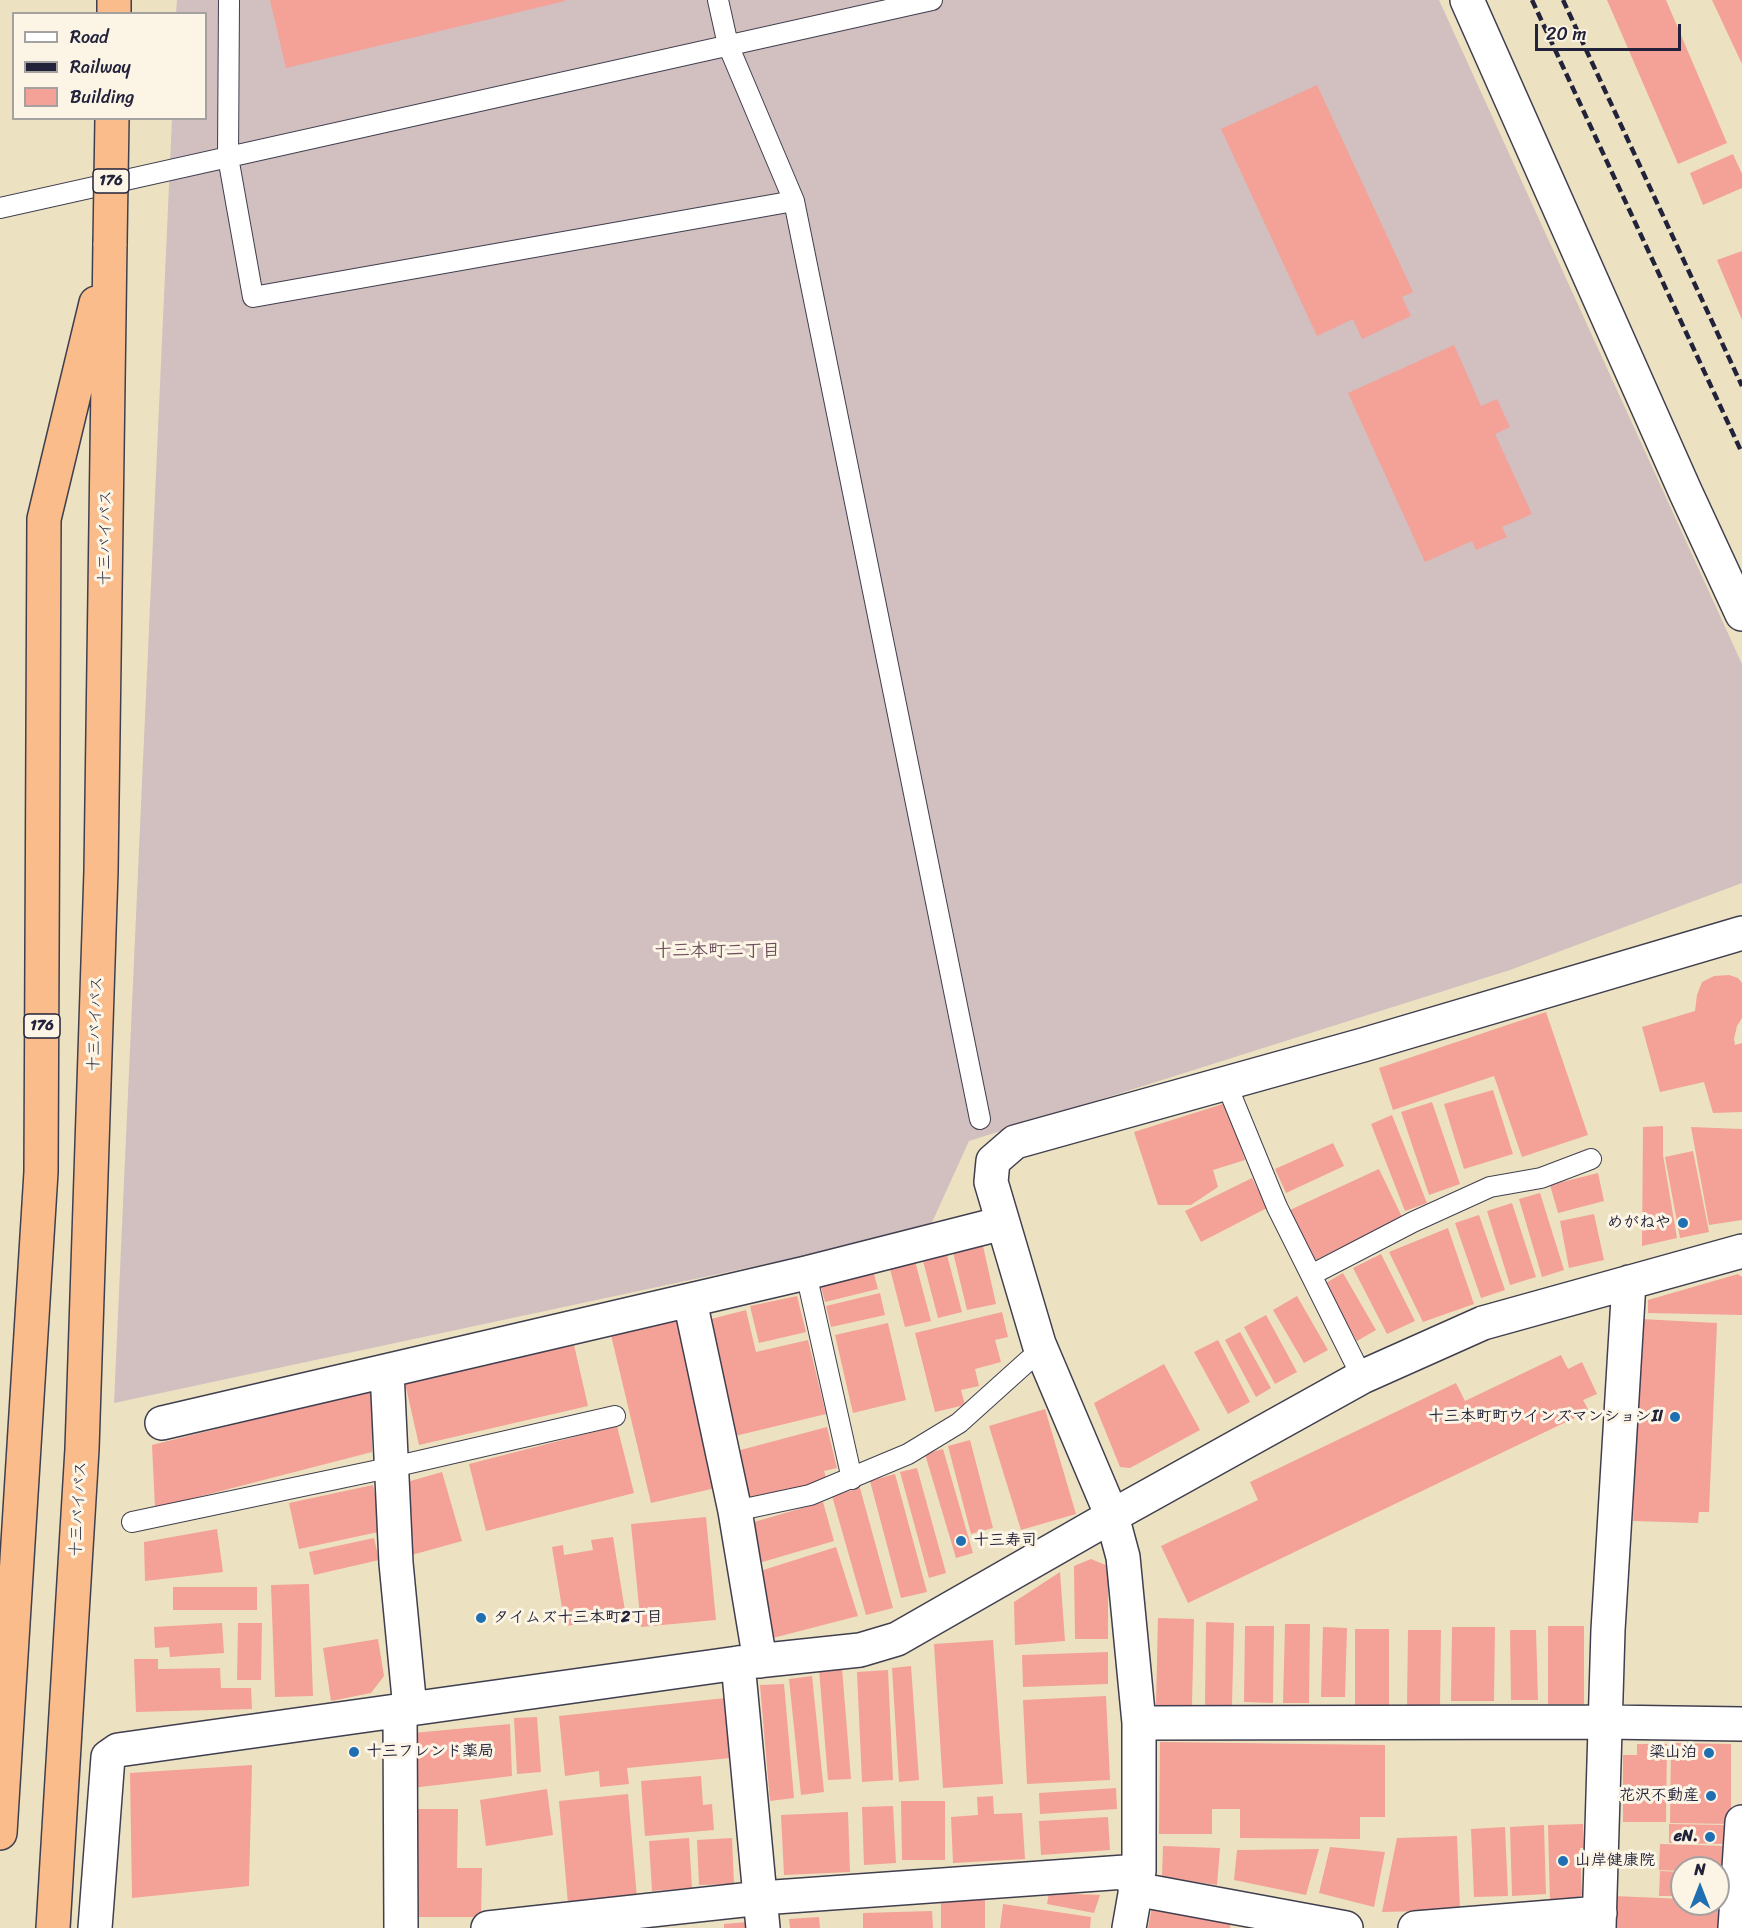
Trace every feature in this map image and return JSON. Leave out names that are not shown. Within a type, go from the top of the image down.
[{"type":"highway","name":"十三バイパス","points":[[53,1928],[82,1449],[101,871],[112,120]]},
{"type":"highway","name":"176","points":[[1,1824],[41,1172],[44,519],[110,243]]},
{"type":"street","points":[[1467,0],[1742,614]]},
{"type":"street","points":[[1129,1928],[1137,1880],[1139,1723],[1123,1557],[1112,1516],[1042,1351],[991,1182],[993,1161],[1015,1142],[1742,933]]},
{"type":"street","points":[[162,1423],[690,1301],[1003,1223]]},
{"type":"street","points":[[95,1928],[108,1757],[118,1750],[749,1662],[860,1650],[897,1638],[1362,1377],[1483,1323],[1742,1251]]},
{"type":"street","points":[[1415,1928],[1600,1921],[1608,1630],[1629,1282]]},
{"type":"street","points":[[690,1301],[735,1511],[749,1662],[762,1913]]},
{"type":"street","points":[[387,1371],[405,1710],[401,1928]]},
{"type":"street","points":[[1139,1723],[1742,1724]]},
{"type":"street","points":[[1735,1928],[1742,1822]]},
{"type":"street","points":[[488,1928],[762,1913],[1137,1880],[1346,1928]]},
{"type":"lane","points":[[229,0],[228,157],[253,297],[794,201]]},
{"type":"lane","points":[[718,0],[728,45],[794,201],[980,1119]]},
{"type":"lane","points":[[0,208],[932,0]]},
{"type":"lane","points":[[1226,1083],[1277,1207],[1362,1377]]},
{"type":"lane","points":[[1311,1275],[1413,1222],[1490,1187],[1541,1178],[1591,1159]]},
{"type":"lane","points":[[806,1273],[852,1479]]},
{"type":"lane","points":[[735,1511],[810,1495],[908,1454],[959,1423],[1020,1367],[1042,1351]]},
{"type":"lane","points":[[132,1522],[393,1467],[615,1416]]},
{"type":"shaded area","points":[[177,0],[1439,0],[1742,664],[1742,883],[1510,970],[969,1141],[929,1229],[114,1403],[172,120],[207,120],[207,12],[176,12]]},
{"type":"building","points":[[270,0],[565,0],[565,1],[286,68]]},
{"type":"building","points":[[1607,0],[1666,0],[1727,143],[1678,164]]},
{"type":"building","points":[[1712,0],[1742,0],[1742,64]]},
{"type":"building","points":[[1317,85],[1413,292],[1402,297],[1411,316],[1362,339],[1353,319],[1317,336],[1221,129]]},
{"type":"building","points":[[1733,154],[1742,174],[1742,188],[1703,205],[1690,173]]},
{"type":"building","points":[[1742,251],[1742,320],[1717,260]]},
{"type":"building","points":[[1454,345],[1481,406],[1497,399],[1510,427],[1495,434],[1532,514],[1502,527],[1507,537],[1476,550],[1472,541],[1425,562],[1348,393]]},
{"type":"building","points":[[1729,975],[1738,978],[1742,983],[1742,1018],[1737,1026],[1734,1039],[1735,1045],[1742,1043],[1742,1112],[1713,1113],[1704,1082],[1660,1092],[1642,1027],[1695,1011],[1697,995],[1702,982],[1714,976]]},
{"type":"building","points":[[1546,1012],[1588,1135],[1522,1157],[1494,1076],[1393,1110],[1379,1068]]},
{"type":"building","points":[[1493,1090],[1513,1154],[1464,1169],[1444,1104]]},
{"type":"building","points":[[1432,1102],[1460,1184],[1429,1195],[1401,1112]]},
{"type":"building","points":[[1226,1103],[1245,1160],[1213,1170],[1218,1187],[1191,1205],[1158,1205],[1134,1132]]},
{"type":"building","points":[[1392,1115],[1427,1203],[1405,1211],[1371,1124]]},
{"type":"building","points":[[1663,1126],[1663,1155],[1677,1238],[1642,1246],[1643,1127]]},
{"type":"building","points":[[1691,1127],[1742,1129],[1742,1220],[1709,1225]]},
{"type":"building","points":[[1333,1143],[1344,1166],[1286,1193],[1275,1169]]},
{"type":"building","points":[[1693,1151],[1709,1232],[1680,1238],[1665,1157]]},
{"type":"building","points":[[1379,1169],[1403,1219],[1313,1261],[1290,1210]]},
{"type":"building","points":[[1598,1173],[1604,1201],[1558,1213],[1550,1185]]},
{"type":"building","points":[[1252,1178],[1267,1208],[1201,1242],[1185,1211]]},
{"type":"building","points":[[1540,1193],[1564,1270],[1542,1277],[1519,1199]]},
{"type":"building","points":[[1512,1203],[1536,1277],[1510,1285],[1487,1211]]},
{"type":"building","points":[[1594,1214],[1604,1260],[1569,1268],[1560,1221]]},
{"type":"building","points":[[1479,1215],[1505,1290],[1481,1298],[1455,1223]]},
{"type":"building","points":[[1448,1228],[1474,1304],[1423,1322],[1389,1252]]},
{"type":"building","points":[[983,1246],[996,1304],[967,1310],[953,1252]]},
{"type":"building","points":[[1381,1254],[1415,1321],[1387,1334],[1353,1268]]},
{"type":"building","points":[[947,1255],[962,1312],[938,1318],[923,1261]]},
{"type":"building","points":[[915,1261],[931,1321],[905,1327],[890,1269]]},
{"type":"building","points":[[873,1270],[878,1289],[825,1302],[820,1283]]},
{"type":"building","points":[[1343,1273],[1376,1330],[1357,1341],[1324,1284]]},
{"type":"building","points":[[1738,1274],[1742,1277],[1742,1315],[1648,1313],[1648,1300]]},
{"type":"building","points":[[880,1293],[885,1315],[831,1327],[826,1306]]},
{"type":"building","points":[[797,1296],[806,1332],[759,1343],[750,1306]]},
{"type":"building","points":[[1297,1296],[1328,1350],[1304,1363],[1273,1310]]},
{"type":"building","points":[[746,1310],[756,1352],[808,1340],[826,1414],[735,1436],[707,1320]]},
{"type":"building","points":[[1002,1312],[1008,1337],[995,1340],[1001,1362],[975,1369],[979,1386],[961,1390],[965,1405],[935,1412],[915,1333]]},
{"type":"building","points":[[1266,1315],[1297,1372],[1275,1384],[1244,1327]]},
{"type":"building","name":"十三本町町ウインズマンションII","points":[[1641,1319],[1717,1323],[1709,1512],[1699,1512],[1698,1523],[1633,1521]]},
{"type":"building","points":[[681,1320],[720,1487],[651,1503],[611,1335]]},
{"type":"building","points":[[888,1323],[906,1400],[853,1413],[835,1335]]},
{"type":"building","points":[[1240,1332],[1271,1388],[1256,1397],[1225,1340]]},
{"type":"building","points":[[1218,1340],[1250,1402],[1228,1414],[1194,1352]]},
{"type":"building","points":[[574,1345],[588,1406],[419,1445],[405,1383]]},
{"type":"building","points":[[1561,1355],[1568,1369],[1582,1362],[1597,1394],[1583,1400],[1589,1411],[1188,1603],[1161,1546],[1258,1500],[1250,1482],[1456,1383],[1465,1401]]},
{"type":"building","points":[[1164,1364],[1200,1430],[1130,1468],[1120,1467],[1094,1403]]},
{"type":"building","points":[[372,1390],[372,1452],[155,1508],[152,1445]]},
{"type":"building","points":[[1045,1409],[1076,1514],[1021,1530],[989,1426]]},
{"type":"building","points":[[617,1426],[634,1493],[486,1531],[469,1464]]},
{"type":"building","points":[[827,1427],[837,1468],[824,1471],[827,1481],[746,1502],[733,1452]]},
{"type":"building","points":[[970,1440],[993,1528],[971,1534],[948,1446]]},
{"type":"building","points":[[943,1449],[973,1553],[956,1558],[925,1454]]},
{"type":"building","points":[[917,1468],[946,1573],[929,1578],[900,1472]]},
{"type":"building","points":[[442,1472],[462,1541],[408,1556],[407,1482]]},
{"type":"building","points":[[895,1474],[927,1592],[901,1598],[870,1481]]},
{"type":"building","points":[[373,1485],[383,1531],[299,1549],[289,1503]]},
{"type":"building","points":[[860,1488],[893,1608],[866,1615],[832,1496]]},
{"type":"building","points":[[823,1502],[834,1541],[759,1563],[747,1524]]},
{"type":"building","points":[[706,1517],[716,1620],[641,1627],[631,1524]]},
{"type":"building","points":[[217,1529],[223,1572],[145,1581],[144,1542]]},
{"type":"building","points":[[613,1537],[626,1617],[565,1626],[552,1547],[563,1545],[564,1555],[593,1550],[591,1540]]},
{"type":"building","points":[[374,1538],[379,1560],[314,1575],[309,1552]]},
{"type":"building","points":[[836,1547],[858,1616],[769,1639],[757,1572]]},
{"type":"building","points":[[1091,1559],[1108,1566],[1108,1639],[1075,1639],[1074,1566]]},
{"type":"building","points":[[1060,1572],[1065,1641],[1015,1645],[1014,1602]]},
{"type":"building","points":[[309,1584],[313,1696],[275,1697],[271,1585]]},
{"type":"building","points":[[173,1587],[257,1587],[257,1610],[173,1610]]},
{"type":"building","points":[[1158,1618],[1194,1619],[1192,1705],[1156,1705]]},
{"type":"building","points":[[1206,1622],[1234,1623],[1232,1705],[1205,1705]]},
{"type":"building","points":[[222,1623],[224,1653],[170,1657],[169,1647],[155,1648],[154,1627]]},
{"type":"building","points":[[238,1623],[262,1623],[261,1680],[237,1680]]},
{"type":"building","points":[[1285,1624],[1310,1624],[1309,1703],[1283,1703]]},
{"type":"building","points":[[1245,1626],[1274,1626],[1273,1703],[1244,1702]]},
{"type":"building","points":[[1548,1626],[1584,1626],[1584,1704],[1548,1704]]},
{"type":"building","points":[[1323,1627],[1347,1628],[1345,1697],[1321,1697]]},
{"type":"building","points":[[1452,1627],[1495,1627],[1494,1701],[1451,1701]]},
{"type":"building","points":[[1355,1629],[1389,1629],[1389,1709],[1355,1709]]},
{"type":"building","points":[[1408,1630],[1441,1630],[1440,1707],[1407,1706]]},
{"type":"building","points":[[1510,1630],[1536,1630],[1538,1700],[1511,1700]]},
{"type":"building","points":[[378,1639],[384,1676],[371,1693],[331,1701],[323,1648]]},
{"type":"building","points":[[993,1640],[1003,1784],[943,1788],[934,1644]]},
{"type":"building","points":[[1108,1652],[1108,1684],[1023,1687],[1022,1655]]},
{"type":"building","points":[[134,1659],[158,1659],[158,1669],[220,1668],[221,1688],[251,1688],[252,1709],[136,1712]]},
{"type":"building","points":[[911,1666],[919,1780],[899,1782],[892,1668]]},
{"type":"building","points":[[842,1668],[851,1779],[828,1780],[819,1669]]},
{"type":"building","points":[[888,1670],[893,1780],[862,1782],[857,1672]]},
{"type":"building","points":[[812,1676],[824,1792],[801,1795],[789,1679]]},
{"type":"building","points":[[784,1684],[794,1798],[770,1801],[760,1685]]},
{"type":"building","points":[[1106,1696],[1110,1780],[1027,1784],[1023,1700]]},
{"type":"building","points":[[725,1698],[731,1758],[627,1768],[629,1784],[600,1787],[599,1771],[565,1776],[559,1716]]},
{"type":"building","points":[[537,1717],[541,1772],[517,1774],[514,1718]]},
{"type":"building","points":[[510,1724],[512,1776],[412,1788],[413,1733]]},
{"type":"building","points":[[1160,1742],[1385,1745],[1385,1817],[1360,1817],[1360,1839],[1240,1838],[1240,1809],[1212,1809],[1212,1834],[1159,1834]]},
{"type":"building","points":[[1671,1743],[1731,1744],[1731,1824],[1670,1823]]},
{"type":"building","points":[[1637,1744],[1667,1744],[1666,1822],[1623,1822],[1623,1755],[1637,1755]]},
{"type":"building","points":[[252,1765],[249,1886],[132,1898],[130,1773]]},
{"type":"building","points":[[701,1776],[703,1805],[712,1804],[714,1830],[645,1836],[641,1781]]},
{"type":"building","points":[[1116,1788],[1117,1809],[1040,1814],[1039,1793]]},
{"type":"building","points":[[547,1789],[553,1835],[486,1846],[480,1800]]},
{"type":"building","points":[[628,1794],[637,1898],[568,1904],[559,1801]]},
{"type":"building","points":[[993,1796],[994,1814],[1022,1813],[1025,1859],[953,1863],[951,1817],[978,1815],[977,1797]]},
{"type":"building","points":[[901,1801],[945,1801],[945,1860],[902,1860]]},
{"type":"building","points":[[893,1806],[896,1863],[864,1865],[862,1807]]},
{"type":"building","points":[[414,1809],[458,1809],[457,1868],[482,1868],[481,1917],[412,1917]]},
{"type":"building","points":[[848,1812],[850,1872],[784,1875],[781,1815]]},
{"type":"building","points":[[1108,1817],[1110,1850],[1041,1855],[1039,1821]]},
{"type":"building","points":[[1583,1824],[1584,1848],[1580,1848],[1582,1895],[1573,1902],[1550,1903],[1548,1825]]},
{"type":"building","points":[[1669,1824],[1727,1825],[1727,1844],[1669,1843]]},
{"type":"building","points":[[1544,1825],[1546,1894],[1512,1896],[1510,1827]]},
{"type":"building","points":[[1505,1827],[1508,1896],[1474,1897],[1471,1829]]},
{"type":"building","points":[[1457,1836],[1460,1910],[1382,1912],[1397,1838]]},
{"type":"building","points":[[689,1838],[692,1888],[652,1891],[649,1841]]},
{"type":"building","points":[[732,1838],[734,1884],[699,1885],[697,1840]]},
{"type":"building","points":[[1660,1844],[1727,1846],[1727,1856],[1670,1856],[1670,1870],[1659,1870]]},
{"type":"building","points":[[1163,1846],[1220,1848],[1217,1885],[1162,1877]]},
{"type":"building","points":[[1330,1847],[1385,1852],[1374,1907],[1319,1893]]},
{"type":"building","points":[[1319,1849],[1306,1895],[1234,1880],[1237,1850]]},
{"type":"building","points":[[1660,1871],[1670,1871],[1670,1896],[1659,1896]]},
{"type":"building","points":[[1049,1893],[1100,1895],[1094,1913],[1047,1904]]},
{"type":"building","points":[[1615,1896],[1670,1898],[1670,1916],[1724,1916],[1724,1928],[1613,1928]]},
{"type":"building","points":[[941,1898],[985,1898],[985,1928],[941,1928]]},
{"type":"building","points":[[1003,1904],[1091,1917],[1090,1928],[1000,1928]]},
{"type":"building","points":[[1152,1907],[1232,1919],[1230,1928],[1148,1928]]},
{"type":"building","points":[[932,1911],[933,1928],[863,1928],[863,1913]]},
{"type":"building","points":[[819,1917],[820,1928],[790,1928],[789,1919]]},
{"type":"building","points":[[748,1922],[748,1928],[724,1928],[724,1924]]},
{"type":"railway","points":[[1532,0],[1742,453]]},
{"type":"railway","points":[[1563,0],[1742,386]]},
{"type":"place","name":"めがねや","points":[[1683,1223]]},
{"type":"place","name":"十三本町町ウインズマンションII","points":[[1675,1417]]},
{"type":"place","name":"十三寿司","points":[[961,1541]]},
{"type":"place","name":"タイムズ十三本町2丁目","points":[[481,1618]]},
{"type":"place","name":"十三フレンド薬局","points":[[354,1752]]},
{"type":"place","name":"梁山泊","points":[[1709,1753]]},
{"type":"place","name":"花沢不動産","points":[[1711,1796]]},
{"type":"place","name":"eN.","points":[[1710,1837]]},
{"type":"place","name":"山岸健康院","points":[[1563,1861]]},
{"type":"district","name":"十三本町二丁目","points":[[717,951]]}]
